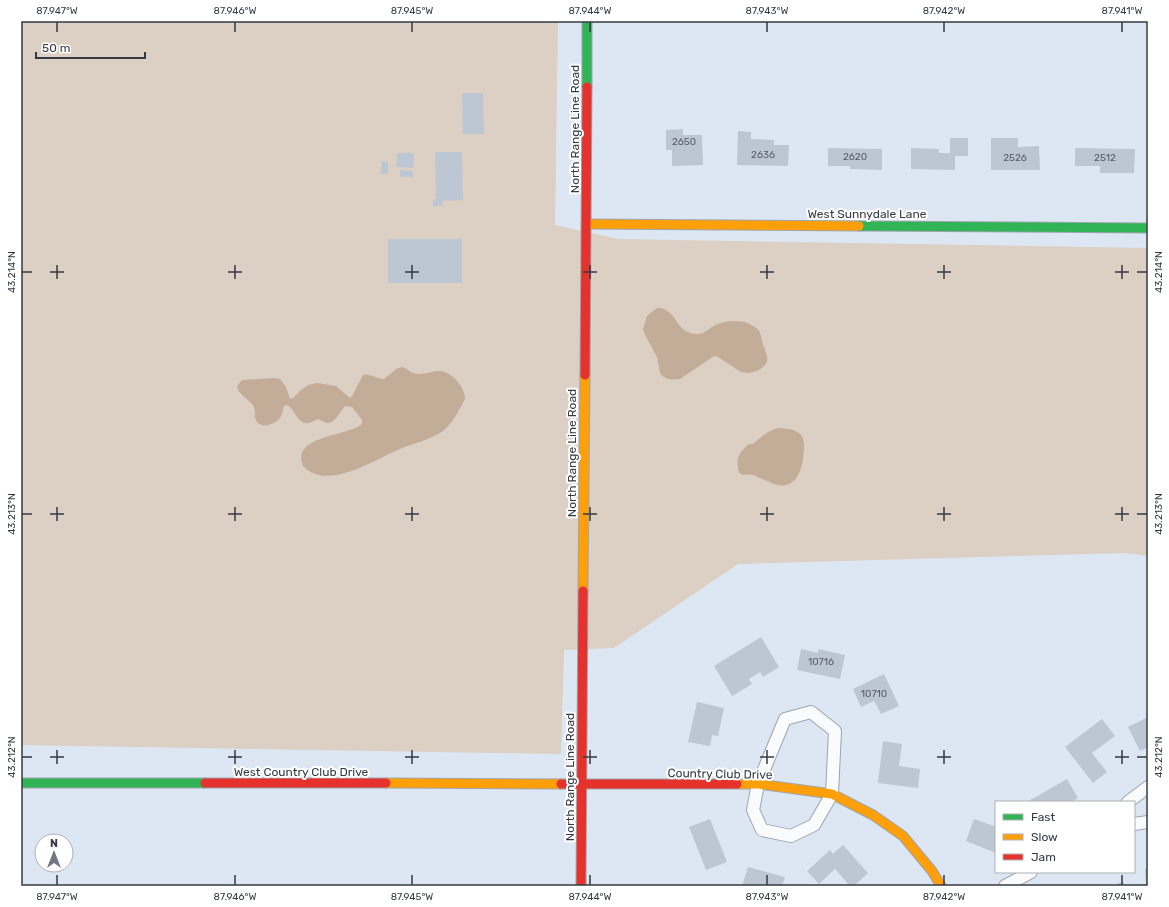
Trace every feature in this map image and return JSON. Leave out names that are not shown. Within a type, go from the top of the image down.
[{"type":"street","name":"North Range Line Road","points":[[581,886],[588,21]]},
{"type":"street","name":"West Sunnydale Lane","points":[[586,224],[1148,228]]},
{"type":"street","points":[[811,712],[835,731],[832,794],[814,825],[791,836],[762,830],[753,810],[758,784],[785,719],[811,712]]},
{"type":"street","name":"West Country Club Drive","points":[[21,783],[582,785]]},
{"type":"street","name":"Country Club Drive","points":[[582,785],[758,784],[832,794],[873,815],[903,836],[932,871],[941,886]]},
{"type":"street","points":[[1129,801],[1148,788]]},
{"type":"street","points":[[1135,824],[1148,822]]},
{"type":"street","points":[[1005,886],[1029,873]]},
{"type":"shaded area","points":[[21,21],[558,21],[555,225],[618,239],[1148,248],[1148,556],[1126,553],[738,564],[614,648],[564,650],[561,754],[21,745]]},
{"type":"shaded area","points":[[657,308],[664,309],[669,312],[684,330],[689,333],[699,334],[718,324],[727,322],[737,321],[752,325],[760,334],[767,356],[767,361],[762,368],[754,372],[745,373],[714,356],[680,379],[666,378],[660,373],[657,357],[643,329],[647,316]]},
{"type":"shaded area","points":[[402,367],[417,374],[439,371],[452,376],[463,389],[465,399],[458,412],[447,428],[438,434],[400,449],[365,466],[338,475],[325,476],[313,473],[303,466],[301,456],[305,448],[312,443],[322,438],[345,432],[362,424],[362,420],[352,407],[345,406],[331,422],[328,423],[318,419],[305,423],[299,419],[287,405],[284,406],[278,420],[269,425],[262,425],[257,422],[255,418],[252,404],[241,394],[237,387],[243,380],[274,378],[280,379],[286,387],[290,399],[308,385],[317,383],[336,386],[350,398],[363,375],[384,379],[396,369]]},
{"type":"shaded area","points":[[779,428],[796,431],[802,436],[804,445],[803,459],[802,466],[796,479],[785,485],[778,485],[754,475],[742,475],[739,473],[738,457],[741,451],[768,432]]},
{"type":"building","points":[[462,93],[483,93],[484,134],[463,134]]},
{"type":"building","points":[[683,129],[683,135],[702,135],[703,165],[672,166],[672,150],[666,150],[666,130]]},
{"type":"building","points":[[738,131],[751,132],[751,139],[774,140],[774,145],[789,145],[788,166],[737,165]]},
{"type":"building","points":[[950,138],[968,138],[968,156],[955,156],[955,170],[911,169],[911,148],[939,149],[939,153],[950,153]]},
{"type":"building","points":[[991,138],[1018,138],[1018,147],[1039,146],[1040,170],[991,170]]},
{"type":"building","points":[[828,148],[882,149],[882,170],[850,169],[850,166],[828,166]]},
{"type":"building","points":[[1075,148],[1135,149],[1134,173],[1100,173],[1100,166],[1075,166]]},
{"type":"building","points":[[435,152],[462,152],[463,200],[442,201],[443,206],[433,206],[433,200],[436,199]]},
{"type":"building","points":[[397,153],[414,153],[413,168],[396,167]]},
{"type":"building","points":[[382,161],[388,162],[388,174],[381,174]]},
{"type":"building","points":[[400,170],[413,171],[413,177],[400,177]]},
{"type":"building","points":[[388,239],[462,239],[462,283],[388,283]]},
{"type":"building","points":[[761,637],[779,667],[763,677],[760,672],[749,679],[752,684],[732,696],[714,666]]},
{"type":"building","points":[[801,649],[818,653],[818,649],[845,655],[840,679],[797,670]]},
{"type":"building","points":[[884,674],[899,706],[881,714],[874,701],[861,707],[853,689]]},
{"type":"building","points":[[697,702],[724,708],[718,736],[712,735],[710,746],[688,742]]},
{"type":"building","points":[[1148,717],[1148,747],[1140,751],[1128,727]]},
{"type":"building","points":[[1102,719],[1115,736],[1092,753],[1107,772],[1093,783],[1065,747]]},
{"type":"building","points":[[883,741],[902,744],[899,766],[920,769],[918,788],[878,783]]},
{"type":"building","points":[[1067,779],[1078,798],[1073,801],[1029,801]]},
{"type":"building","points":[[710,819],[727,862],[706,870],[689,827]]},
{"type":"building","points":[[974,819],[994,826],[995,824],[995,853],[966,841]]},
{"type":"building","points":[[843,845],[868,873],[854,886],[850,886],[835,869],[819,884],[807,871],[830,850],[833,854]]},
{"type":"building","points":[[748,867],[785,877],[782,886],[742,886]]},
{"type":"building","points":[[1145,869],[1148,869],[1148,886],[1146,886]]},
{"type":"building","points":[[1123,881],[1125,886],[1113,886]]},
{"type":"traffic: fast","points":[[587,21],[587,87]]},
{"type":"traffic: fast","points":[[859,226],[1148,228]]},
{"type":"traffic: fast","points":[[21,783],[205,783]]},
{"type":"traffic: slow","points":[[586,224],[859,226]]},
{"type":"traffic: slow","points":[[583,591],[585,375]]},
{"type":"traffic: slow","points":[[386,783],[561,784]]},
{"type":"traffic: slow","points":[[737,784],[758,784],[832,794],[873,815],[903,836],[932,871],[941,886]]},
{"type":"traffic: jam","points":[[585,375],[587,87]]},
{"type":"traffic: jam","points":[[581,886],[583,591]]},
{"type":"traffic: jam","points":[[205,783],[386,783]]},
{"type":"traffic: jam","points":[[561,784],[737,784]]}]
